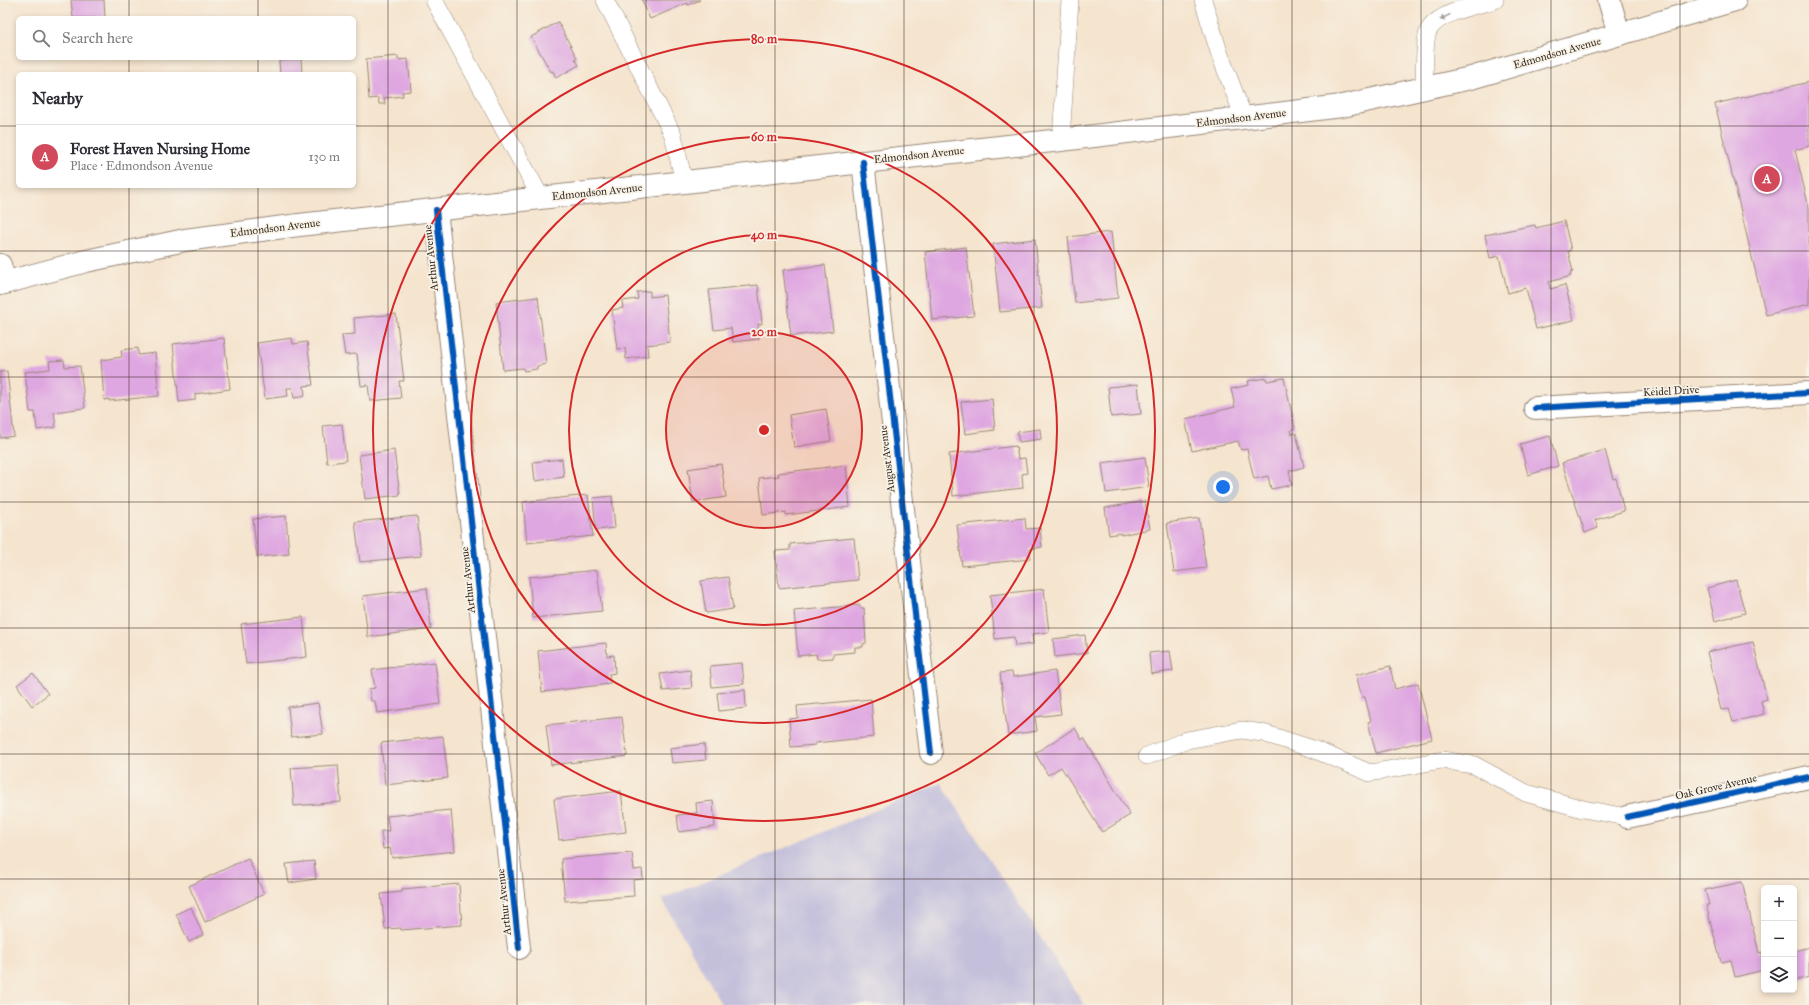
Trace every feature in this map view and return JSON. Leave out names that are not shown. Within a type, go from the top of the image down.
[{"type":"street","points":[[1609,0],[1619,34]]},
{"type":"street","name":"Edmondson Avenue","points":[[2,277],[185,240],[299,225],[1061,140],[1342,106],[1471,78],[1735,0]]},
{"type":"street","name":"August Avenue","points":[[863,162],[930,753]]},
{"type":"street","name":"Arthur Avenue","points":[[436,210],[519,948]]},
{"type":"street","name":"Keidel Drive","points":[[1535,408],[1809,393]]},
{"type":"street","name":"Oak Grove Avenue","points":[[1627,817],[1809,776]]},
{"type":"lane","points":[[434,0],[541,198]]},
{"type":"lane","points":[[605,0],[673,135],[684,182]]},
{"type":"lane","points":[[1061,140],[1070,0]]},
{"type":"lane","points":[[1203,0],[1219,52],[1244,118]]},
{"type":"lane","points":[[1424,89],[1426,45],[1429,28],[1442,16],[1495,0]]},
{"type":"lane","points":[[1147,756],[1187,740],[1242,730],[1262,732],[1314,749],[1370,773],[1442,760],[1474,765],[1526,793],[1583,809],[1627,817]]},
{"type":"shaded area","points":[[941,783],[1084,1005],[722,1005],[662,899]]},
{"type":"building","points":[[71,0],[104,0],[105,16],[73,16]]},
{"type":"building","points":[[642,0],[700,0],[688,5],[687,3],[650,19]]},
{"type":"building","points":[[558,22],[577,58],[575,59],[579,65],[556,78],[531,37]]},
{"type":"building","points":[[398,56],[398,60],[408,59],[411,91],[402,92],[403,96],[384,98],[385,104],[379,104],[378,98],[369,99],[366,59]]},
{"type":"building","points":[[301,60],[302,72],[280,72],[279,61]]},
{"type":"building","points":[[1809,82],[1809,146],[1795,150],[1809,208],[1809,304],[1766,315],[1715,104]]},
{"type":"building","points":[[1564,221],[1571,250],[1568,251],[1573,272],[1570,273],[1571,276],[1549,282],[1550,289],[1565,285],[1574,320],[1536,329],[1526,288],[1508,293],[1499,256],[1490,258],[1485,235],[1535,225],[1536,228]]},
{"type":"building","points":[[1111,232],[1118,298],[1075,303],[1068,237]]},
{"type":"building","points":[[1035,239],[1042,308],[1000,312],[993,244]]},
{"type":"building","points":[[966,247],[974,316],[932,320],[925,252]]},
{"type":"building","points":[[825,265],[833,331],[791,336],[783,270]]},
{"type":"building","points":[[758,285],[762,324],[758,324],[759,339],[733,342],[731,328],[714,330],[709,290]]},
{"type":"building","points":[[650,291],[650,297],[665,295],[670,342],[647,345],[648,356],[626,359],[625,348],[617,349],[612,310],[623,308],[622,301],[638,299],[637,292]]},
{"type":"building","points":[[538,297],[546,364],[537,366],[537,369],[524,371],[523,368],[503,370],[496,302]]},
{"type":"building","points":[[396,314],[404,381],[399,381],[401,398],[370,401],[368,385],[361,386],[357,354],[345,355],[342,335],[355,334],[354,318]]},
{"type":"building","points":[[224,338],[230,389],[195,394],[195,400],[179,402],[173,344]]},
{"type":"building","points":[[292,338],[293,344],[307,342],[313,385],[304,386],[305,396],[294,398],[292,388],[287,388],[288,396],[265,399],[257,343]]},
{"type":"building","points":[[138,348],[138,355],[155,353],[159,396],[109,401],[109,399],[104,400],[101,360],[122,357],[121,350]]},
{"type":"building","points":[[64,360],[65,367],[80,366],[85,408],[54,412],[56,427],[37,430],[35,412],[30,412],[25,372],[50,369],[49,361]]},
{"type":"building","points":[[7,371],[14,436],[0,438],[0,372]]},
{"type":"building","points":[[1266,378],[1267,381],[1284,378],[1295,428],[1291,430],[1292,434],[1296,433],[1304,467],[1289,471],[1292,485],[1271,489],[1268,476],[1254,479],[1247,449],[1241,450],[1238,441],[1192,451],[1185,419],[1235,407],[1231,389],[1249,385],[1248,381]]},
{"type":"building","points":[[1138,384],[1141,414],[1111,417],[1108,387]]},
{"type":"building","points":[[992,399],[995,430],[965,434],[961,402]]},
{"type":"building","points":[[826,409],[831,441],[794,447],[789,415]]},
{"type":"building","points":[[342,424],[346,461],[327,463],[323,426]]},
{"type":"building","points":[[1040,429],[1041,439],[1019,442],[1017,432]]},
{"type":"building","points":[[1550,436],[1558,466],[1528,475],[1520,444]]},
{"type":"building","points":[[1016,446],[1018,459],[1025,458],[1027,473],[1022,474],[1023,488],[953,496],[949,454]]},
{"type":"building","points":[[394,450],[400,495],[365,499],[359,455]]},
{"type":"building","points":[[1605,450],[1613,479],[1616,478],[1624,511],[1595,520],[1598,528],[1585,533],[1562,463]]},
{"type":"building","points":[[1145,457],[1149,487],[1106,493],[1102,463]]},
{"type":"building","points":[[562,459],[564,477],[535,481],[533,462]]},
{"type":"building","points":[[721,464],[726,497],[693,502],[688,469]]},
{"type":"building","points":[[846,465],[850,507],[786,515],[786,512],[763,515],[759,478],[779,476],[778,473]]},
{"type":"building","points":[[588,495],[593,536],[527,543],[523,502]]},
{"type":"building","points":[[612,496],[615,528],[596,530],[593,498]]},
{"type":"building","points":[[1145,501],[1150,529],[1121,535],[1121,533],[1109,535],[1105,508]]},
{"type":"building","points":[[286,516],[289,554],[257,557],[253,519]]},
{"type":"building","points":[[417,516],[421,556],[360,562],[355,522]]},
{"type":"building","points":[[1025,518],[1026,529],[1040,528],[1042,547],[1030,549],[1030,559],[962,566],[957,525]]},
{"type":"building","points":[[1199,518],[1206,568],[1174,572],[1167,523]]},
{"type":"building","points":[[854,538],[858,580],[779,588],[775,551],[790,550],[790,544]]},
{"type":"building","points":[[597,570],[602,611],[533,618],[529,577]]},
{"type":"building","points":[[728,577],[733,609],[706,613],[701,581]]},
{"type":"building","points":[[1736,580],[1745,613],[1715,621],[1707,588]]},
{"type":"building","points":[[427,588],[431,629],[368,637],[363,596]]},
{"type":"building","points":[[1044,589],[1049,632],[1032,634],[1033,644],[1015,646],[1014,637],[995,639],[990,595]]},
{"type":"building","points":[[860,605],[860,608],[864,608],[866,643],[863,644],[863,647],[855,647],[855,652],[833,654],[833,658],[817,659],[816,654],[798,656],[794,611]]},
{"type":"building","points":[[303,617],[307,657],[246,664],[241,624]]},
{"type":"building","points":[[1085,635],[1087,653],[1055,657],[1053,639]]},
{"type":"building","points":[[1753,642],[1767,699],[1761,701],[1764,714],[1733,722],[1729,709],[1721,710],[1707,652]]},
{"type":"building","points":[[606,643],[607,656],[614,655],[615,673],[609,674],[610,684],[542,692],[538,651]]},
{"type":"building","points":[[1170,651],[1173,671],[1151,674],[1149,653]]},
{"type":"building","points":[[435,662],[440,704],[377,713],[375,701],[371,701],[369,689],[375,688],[372,670]]},
{"type":"building","points":[[742,663],[744,684],[712,687],[710,666]]},
{"type":"building","points":[[1390,666],[1395,689],[1418,683],[1432,739],[1376,753],[1368,722],[1371,721],[1365,697],[1362,697],[1356,675]]},
{"type":"building","points":[[690,670],[692,688],[663,691],[660,674]]},
{"type":"building","points":[[1055,671],[1061,714],[1035,717],[1037,731],[1008,735],[1000,673],[1012,672],[1013,677]]},
{"type":"building","points":[[33,673],[48,694],[32,706],[17,685]]},
{"type":"building","points":[[745,690],[746,708],[719,711],[717,693]]},
{"type":"building","points":[[871,699],[874,737],[791,747],[789,719],[798,718],[797,706]]},
{"type":"building","points":[[318,703],[323,734],[291,737],[288,707]]},
{"type":"building","points":[[622,717],[627,756],[551,765],[546,725]]},
{"type":"building","points":[[1075,728],[1082,740],[1084,738],[1130,815],[1102,832],[1061,767],[1048,775],[1035,753]]},
{"type":"building","points":[[443,736],[448,778],[385,785],[381,743]]},
{"type":"building","points":[[704,744],[706,760],[672,763],[670,748]]},
{"type":"building","points":[[338,765],[341,802],[294,806],[291,768]]},
{"type":"building","points":[[621,791],[626,832],[559,840],[554,799]]},
{"type":"building","points":[[713,801],[715,827],[679,832],[677,815],[697,813],[696,803]]},
{"type":"building","points":[[451,810],[455,851],[392,858],[390,848],[383,849],[381,831],[389,831],[387,816]]},
{"type":"building","points":[[632,853],[634,870],[642,869],[643,879],[633,880],[634,896],[565,901],[561,859]]},
{"type":"building","points":[[248,858],[264,894],[205,922],[189,886]]},
{"type":"building","points":[[314,861],[316,879],[289,883],[286,864]]},
{"type":"building","points":[[1742,882],[1759,953],[1761,952],[1761,971],[1735,977],[1731,960],[1721,962],[1706,905],[1709,905],[1705,890]]},
{"type":"building","points":[[459,884],[462,925],[401,930],[401,928],[385,929],[381,894],[402,892],[402,889]]},
{"type":"building","points":[[191,907],[203,935],[189,942],[176,914]]},
{"type":"building","points":[[1809,947],[1809,977],[1797,980],[1797,957],[1797,950]]},
{"type":"cycle path","points":[[863,162],[931,753]]},
{"type":"cycle path","points":[[436,210],[519,948]]},
{"type":"cycle path","points":[[1535,408],[1809,393]]},
{"type":"cycle path","points":[[1627,817],[1809,777]]},
{"type":"place","name":"Forest Haven Nursing Home","points":[[1767,179]]}]
